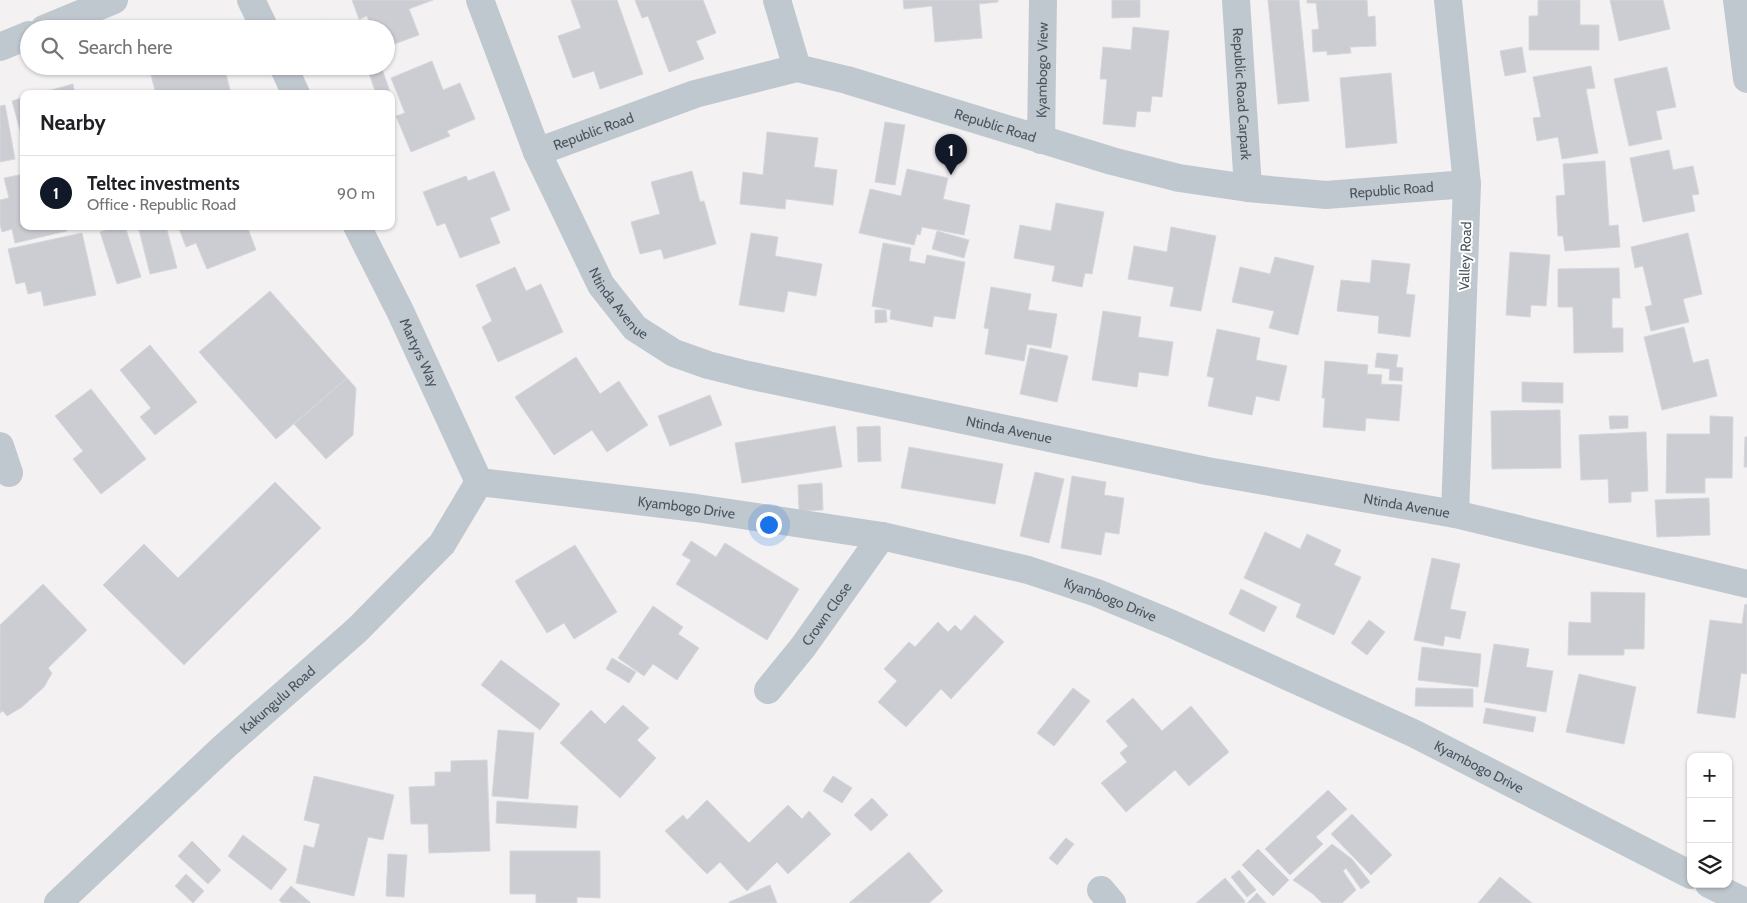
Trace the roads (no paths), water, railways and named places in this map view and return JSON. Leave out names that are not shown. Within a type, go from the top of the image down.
[{"type":"street","points":[[66,20],[114,0]]},
{"type":"street","points":[[251,0],[261,20]]},
{"type":"street","name":"Ntinda Avenue","points":[[480,0],[537,152],[601,285],[635,328],[674,353],[708,365],[748,375],[1207,471],[1454,514],[1747,584]]},
{"type":"street","points":[[777,0],[797,68]]},
{"type":"street","name":"Kyambogo View","points":[[1041,140],[1043,0]]},
{"type":"street","name":"Republic Road Carpark","points":[[1236,0],[1248,188]]},
{"type":"street","name":"Valley Road","points":[[1448,0],[1467,184],[1454,514]]},
{"type":"street","points":[[1737,0],[1747,79]]},
{"type":"street","points":[[0,47],[20,39]]},
{"type":"street","name":"Republic Road","points":[[537,152],[695,94],[797,68],[847,80],[1112,162],[1180,178],[1248,188],[1326,195],[1467,184]]},
{"type":"street","points":[[287,75],[294,90]]},
{"type":"street","name":"Martyrs Way","points":[[359,230],[400,311],[479,482]]},
{"type":"street","points":[[0,446],[9,473]]},
{"type":"street","name":"Kyambogo Drive","points":[[479,482],[696,508],[882,536],[1028,570],[1097,593],[1172,624],[1413,733],[1687,873]]},
{"type":"street","name":"Kakungulu Road","points":[[58,903],[224,746],[364,623],[442,544],[479,482]]},
{"type":"street","name":"Crown Close","points":[[768,690],[803,647],[882,536]]},
{"type":"street","points":[[1717,888],[1747,903]]},
{"type":"place","name":"Teltec investments","points":[[951,175]]}]
